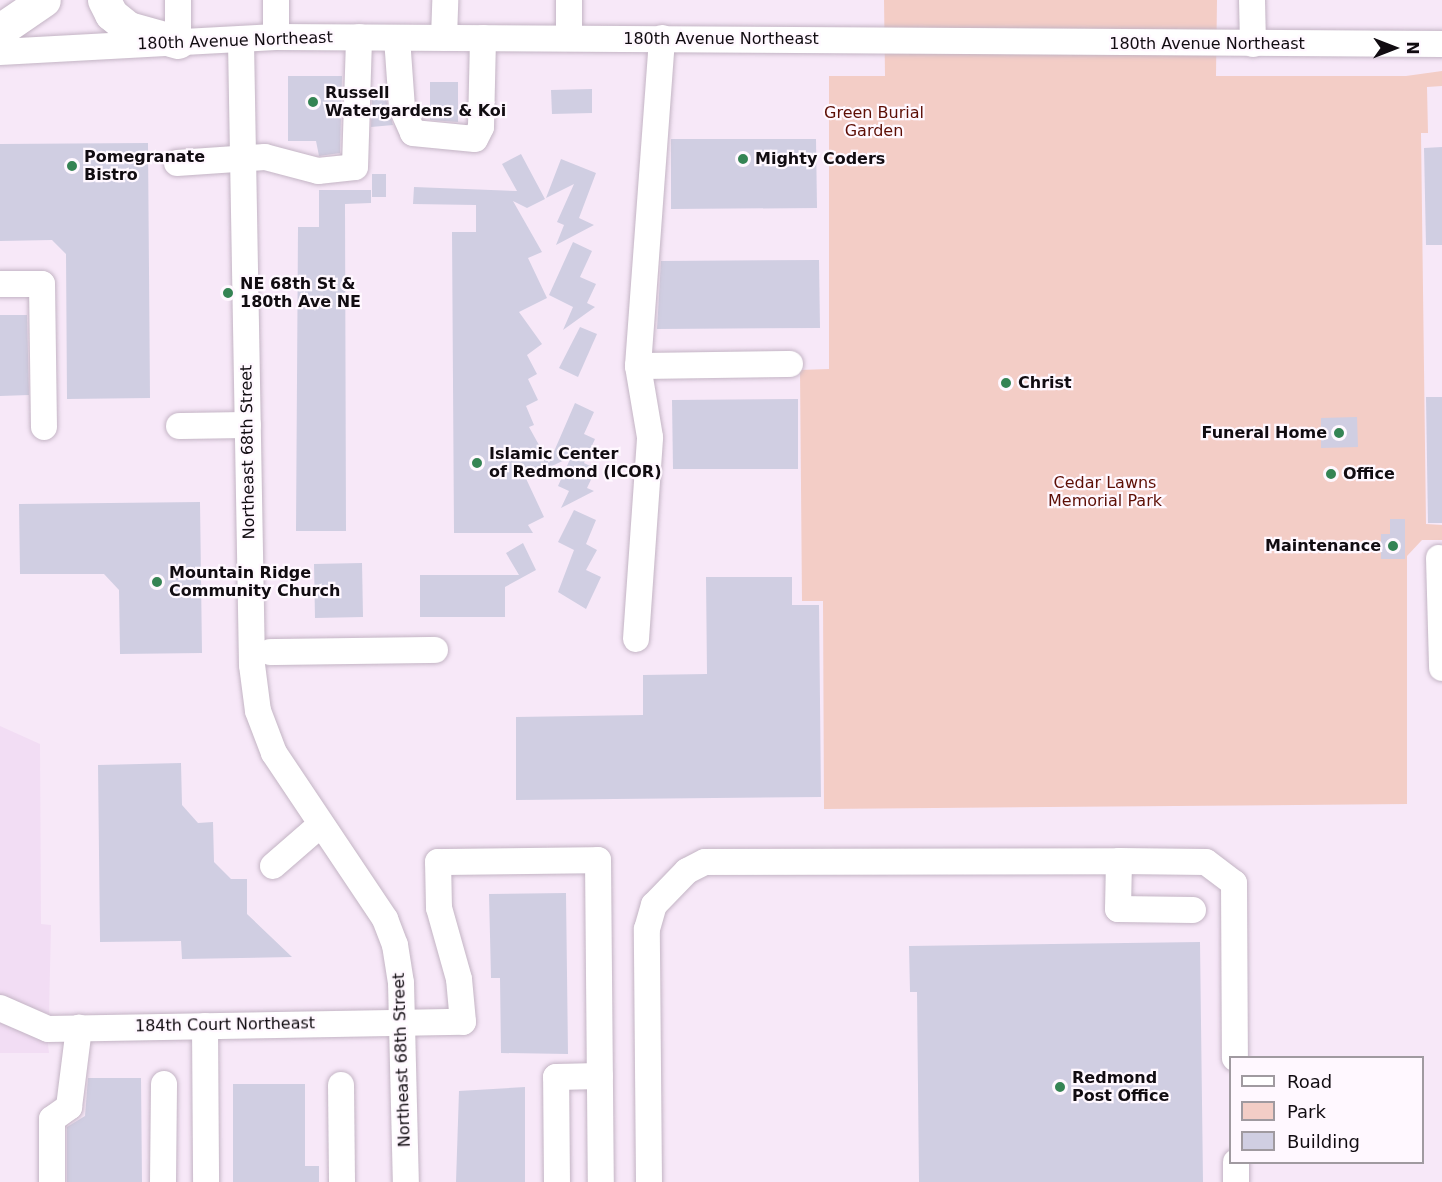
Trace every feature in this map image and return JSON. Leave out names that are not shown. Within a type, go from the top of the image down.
[{"type":"main road","points":[[0,30],[44,0]]},
{"type":"main road","points":[[104,0],[123,25],[178,42]]},
{"type":"street","points":[[178,0],[178,42]]},
{"type":"street","points":[[276,0],[276,37]]},
{"type":"street","points":[[444,38],[445,0]]},
{"type":"street","points":[[569,0],[569,38]]},
{"type":"street","points":[[1252,0],[1253,44]]},
{"type":"street","name":"180th Avenue Northeast","points":[[0,52],[178,42],[242,42],[276,37],[1442,44]]},
{"type":"street","points":[[177,163],[265,158],[318,171],[355,167],[358,37]]},
{"type":"street","points":[[398,38],[402,108],[413,133],[475,139],[481,127],[483,38]]},
{"type":"street","points":[[636,639],[650,437],[638,366],[662,38]]},
{"type":"street","name":"Northeast 68th Street","points":[[242,42],[252,665],[258,711],[274,753],[319,826],[385,919],[401,983],[406,1182]]},
{"type":"street","points":[[0,284],[42,284],[44,427]]},
{"type":"street","points":[[638,366],[790,364]]},
{"type":"street","points":[[179,426],[248,425]]},
{"type":"street","points":[[1439,558],[1442,668]]},
{"type":"street","points":[[270,652],[435,650]]},
{"type":"street","points":[[273,866],[319,826]]},
{"type":"street","name":"184th Court Northeast","points":[[0,1008],[48,1029],[463,1022],[459,979],[439,908],[438,862],[598,860],[600,1076]]},
{"type":"street","points":[[1119,861],[1118,909],[1192,910]]},
{"type":"street","points":[[649,1182],[647,929],[654,905],[687,871],[705,862],[1206,862],[1234,883],[1235,1056]]},
{"type":"street","points":[[205,1026],[206,1182]]},
{"type":"street","points":[[52,1182],[52,1119],[69,1107],[79,1028]]},
{"type":"street","points":[[557,1182],[556,1077],[600,1076],[601,1182]]},
{"type":"street","points":[[163,1182],[164,1084]]},
{"type":"street","points":[[341,1085],[342,1182]]},
{"type":"street","points":[[1236,1164],[1236,1182]]},
{"type":"shaded area","points":[[0,726],[40,744],[41,924],[51,925],[49,1014],[39,1011],[32,1034],[47,1035],[49,1053],[0,1053]]},
{"type":"green space","name":"Cedar Lawns Memorial Park","points":[[884,0],[1217,0],[1216,76],[1406,76],[1442,71],[1442,86],[1427,87],[1428,133],[1421,133],[1426,524],[1442,525],[1442,540],[1422,540],[1407,556],[1407,804],[824,809],[823,601],[802,601],[800,370],[829,369],[829,76],[885,76]]},
{"type":"building","points":[[288,76],[342,76],[340,153],[319,156],[316,141],[288,141]]},
{"type":"building","points":[[430,82],[458,82],[458,122],[430,120]]},
{"type":"building","points":[[592,89],[592,113],[552,114],[551,90]]},
{"type":"building","points":[[386,99],[393,125],[371,127],[372,100]]},
{"type":"building","points":[[671,139],[816,139],[817,208],[671,209]]},
{"type":"building","points":[[148,143],[150,398],[67,399],[66,254],[52,240],[0,241],[0,144]]},
{"type":"building","points":[[1442,147],[1442,245],[1426,245],[1424,148]]},
{"type":"building","points":[[521,154],[545,199],[527,208],[513,201],[542,252],[528,258],[547,298],[519,312],[542,344],[527,355],[537,374],[528,379],[538,400],[526,406],[534,425],[529,427],[549,463],[575,403],[594,412],[584,434],[595,439],[584,463],[596,469],[587,488],[594,491],[561,508],[569,491],[558,486],[571,457],[533,475],[522,470],[544,517],[528,525],[533,533],[454,533],[452,232],[476,232],[476,205],[413,204],[414,187],[517,191],[502,164]]},
{"type":"building","points":[[561,159],[596,173],[579,218],[594,225],[556,245],[564,225],[557,222],[574,184],[546,198]]},
{"type":"building","points":[[372,174],[386,174],[386,197],[372,197]]},
{"type":"building","points":[[319,190],[371,190],[371,203],[345,204],[346,531],[296,531],[298,227],[319,227]]},
{"type":"building","points":[[573,242],[592,251],[580,277],[596,284],[587,303],[595,307],[563,330],[573,307],[549,295]]},
{"type":"building","points":[[819,260],[820,328],[657,329],[661,261]]},
{"type":"building","points":[[0,315],[27,315],[29,395],[0,396]]},
{"type":"building","points":[[580,327],[597,334],[578,377],[559,368]]},
{"type":"building","points":[[1426,397],[1442,397],[1442,523],[1428,523]]},
{"type":"building","points":[[798,399],[798,469],[673,469],[672,400]]},
{"type":"building","name":"Funeral Home","points":[[1357,417],[1358,447],[1321,448],[1321,418]]},
{"type":"building","name":"Mountain Ridge Community Church","points":[[200,502],[202,653],[120,654],[119,590],[104,574],[20,574],[19,504]]},
{"type":"building","points":[[574,510],[596,520],[586,544],[597,550],[586,570],[601,577],[586,609],[558,592],[574,550],[558,542]]},
{"type":"building","name":"Maintenance","points":[[1390,519],[1405,519],[1405,559],[1381,559],[1381,534],[1390,534]]},
{"type":"building","points":[[523,543],[536,570],[505,587],[505,617],[420,617],[420,575],[519,575],[506,553]]},
{"type":"building","points":[[362,563],[363,617],[315,618],[314,564]]},
{"type":"building","points":[[706,577],[792,577],[792,605],[819,605],[821,797],[516,800],[516,717],[643,715],[643,675],[707,674]]},
{"type":"building","points":[[181,763],[182,805],[198,823],[213,822],[214,862],[231,879],[247,879],[247,914],[292,957],[182,959],[181,941],[100,942],[98,765]]},
{"type":"building","points":[[566,893],[568,1054],[501,1053],[500,978],[491,978],[489,894]]},
{"type":"building","name":"Redmond Post Office","points":[[1200,942],[1203,1182],[919,1182],[917,992],[910,992],[909,946]]},
{"type":"building","points":[[88,1078],[141,1078],[142,1182],[67,1182],[67,1127],[85,1116]]},
{"type":"building","points":[[233,1084],[305,1084],[305,1166],[319,1166],[319,1182],[233,1182]]},
{"type":"building","points":[[525,1087],[525,1182],[456,1182],[459,1091]]},
{"type":"place","name":"Russell Watergardens & Koi","points":[[313,102]]},
{"type":"place","name":"Mighty Coders","points":[[743,159]]},
{"type":"place","name":"Pomegranate Bistro","points":[[72,166]]},
{"type":"place","name":"NE 68th St & 180th Ave NE","points":[[228,293]]},
{"type":"place","name":"Christ","points":[[1006,383]]},
{"type":"place","name":"Funeral Home","points":[[1339,433]]},
{"type":"place","name":"Islamic Center of Redmond (ICOR)","points":[[477,463]]},
{"type":"place","name":"Office","points":[[1331,474]]},
{"type":"place","name":"Maintenance","points":[[1393,546]]},
{"type":"place","name":"Mountain Ridge Community Church","points":[[157,582]]},
{"type":"place","name":"Redmond Post Office","points":[[1060,1087]]},
{"type":"park label","name":"Green Burial Garden","points":[[874,122]]}]
